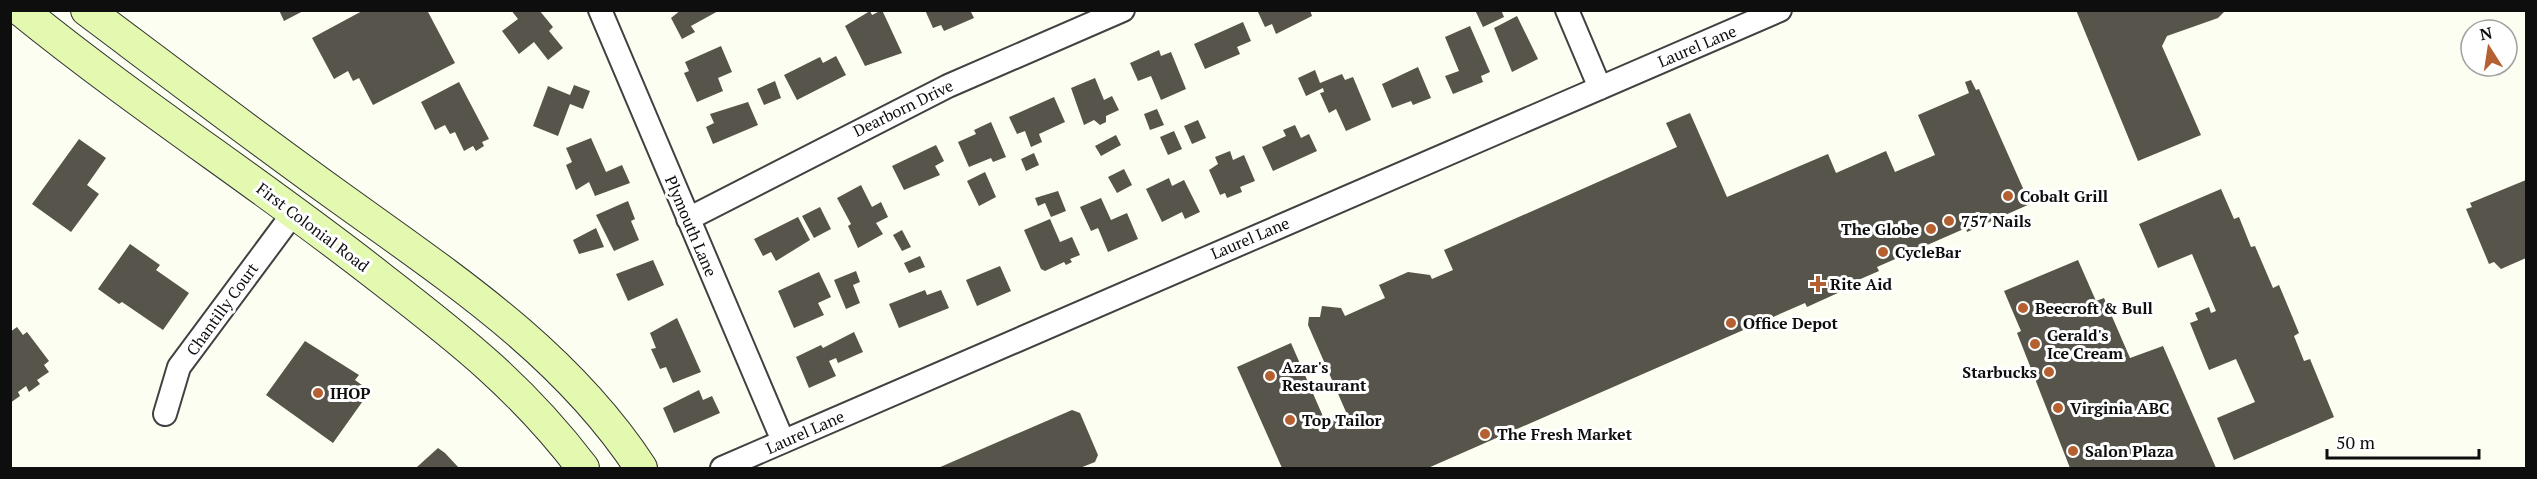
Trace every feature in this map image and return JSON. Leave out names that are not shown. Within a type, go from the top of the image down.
[{"type":"main road","name":"First Colonial Road","points":[[21,10],[84,62],[295,211],[487,362],[534,408],[583,468]]},
{"type":"main road","points":[[87,10],[239,125],[477,297],[526,336],[597,410],[641,468]]},
{"type":"street","name":"Plymouth Lane","points":[[600,10],[783,441]]},
{"type":"street","name":"Dearborn Drive","points":[[688,219],[948,86],[1123,10]]},
{"type":"street","points":[[1567,10],[1600,88]]},
{"type":"street","name":"Laurel Lane","points":[[722,468],[1779,10]]},
{"type":"street","name":"Chantilly Court","points":[[165,414],[179,367],[295,211]]},
{"type":"building","points":[[279,10],[305,10],[284,21]]},
{"type":"building","points":[[364,10],[427,10],[455,63],[373,105],[359,78],[353,81],[348,71],[334,79],[312,38]]},
{"type":"building","points":[[511,10],[539,10],[553,27],[549,31],[563,48],[548,60],[534,42],[519,54],[502,31],[518,19]]},
{"type":"building","points":[[681,10],[720,10],[691,26],[695,32],[682,39],[671,18]]},
{"type":"building","points":[[882,10],[902,53],[865,66],[845,26],[870,11],[872,15]]},
{"type":"building","points":[[925,10],[970,10],[974,18],[944,31],[941,25],[933,28]]},
{"type":"building","points":[[1257,10],[1310,10],[1312,16],[1276,34],[1272,24],[1265,27]]},
{"type":"building","points":[[1475,10],[1501,10],[1504,17],[1483,27]]},
{"type":"building","points":[[2076,10],[2226,10],[2218,18],[2167,36],[2162,46],[2201,135],[2138,161]]},
{"type":"building","points":[[1517,16],[1538,59],[1512,72],[1494,28]]},
{"type":"building","points":[[1243,22],[1251,41],[1237,47],[1240,54],[1205,69],[1194,44]]},
{"type":"building","points":[[1470,26],[1490,72],[1481,76],[1483,82],[1453,94],[1445,76],[1459,71],[1445,37]]},
{"type":"building","points":[[721,46],[732,72],[718,78],[723,91],[697,102],[684,73],[689,71],[685,62]]},
{"type":"building","points":[[1159,50],[1161,56],[1171,52],[1186,89],[1161,100],[1151,76],[1138,81],[1130,63]]},
{"type":"building","points":[[836,56],[846,75],[797,100],[784,75],[820,57],[823,63]]},
{"type":"building","points":[[1418,67],[1431,98],[1413,105],[1411,101],[1392,108],[1382,84]]},
{"type":"building","points":[[1315,70],[1320,83],[1342,74],[1345,80],[1353,77],[1371,120],[1346,131],[1336,109],[1329,113],[1320,93],[1324,92],[1323,88],[1306,96],[1298,78]]},
{"type":"building","points":[[1095,78],[1104,100],[1112,96],[1119,110],[1106,116],[1106,122],[1100,125],[1094,120],[1084,125],[1071,88]]},
{"type":"building","points":[[1971,80],[1976,90],[1979,89],[2030,204],[1967,232],[1966,228],[1877,267],[1879,271],[1849,284],[1851,287],[1807,307],[1805,303],[1428,468],[1282,468],[1237,367],[1291,343],[1325,421],[1346,412],[1308,325],[1309,317],[1320,317],[1322,306],[1341,308],[1345,316],[1385,298],[1379,285],[1408,272],[1430,275],[1432,279],[1453,270],[1444,250],[1677,147],[1666,123],[1690,113],[1727,197],[1828,154],[1836,173],[1886,151],[1895,172],[1935,155],[1918,115],[1969,93],[1965,82]]},
{"type":"building","points":[[775,81],[781,98],[764,105],[757,89]]},
{"type":"building","points":[[459,82],[489,139],[482,142],[484,146],[476,151],[473,146],[464,151],[455,132],[450,134],[445,125],[435,130],[421,102]]},
{"type":"building","points":[[574,85],[590,91],[583,109],[570,104],[558,136],[533,126],[548,86],[570,95]]},
{"type":"building","points":[[1054,97],[1065,122],[1039,134],[1042,142],[1031,147],[1025,131],[1017,134],[1009,117]]},
{"type":"building","points":[[748,102],[758,125],[713,144],[706,127],[714,123],[710,114]]},
{"type":"building","points":[[1157,109],[1164,125],[1150,130],[1144,114]]},
{"type":"building","points":[[1198,120],[1206,138],[1192,144],[1184,126]]},
{"type":"building","points":[[991,122],[1006,157],[993,162],[991,158],[969,167],[958,142],[976,134],[974,130]]},
{"type":"building","points":[[1295,125],[1301,138],[1309,134],[1317,151],[1273,171],[1262,147],[1286,136],[1283,130]]},
{"type":"building","points":[[1174,131],[1182,149],[1168,155],[1160,137]]},
{"type":"building","points":[[1116,135],[1121,145],[1101,156],[1095,146]]},
{"type":"building","points":[[591,138],[606,172],[622,165],[630,183],[595,196],[589,182],[576,190],[566,165],[572,162],[566,148]]},
{"type":"building","points":[[79,139],[106,158],[87,185],[99,194],[71,232],[32,204]]},
{"type":"building","points":[[936,145],[944,161],[935,166],[940,175],[904,190],[892,166]]},
{"type":"building","points":[[1230,151],[1233,160],[1244,155],[1255,181],[1240,187],[1242,192],[1227,198],[1225,193],[1220,195],[1209,170],[1218,164],[1215,157]]},
{"type":"building","points":[[1034,153],[1039,165],[1026,171],[1021,159]]},
{"type":"building","points":[[1124,169],[1132,185],[1117,193],[1108,177]]},
{"type":"building","points":[[985,172],[996,197],[979,206],[967,181]]},
{"type":"building","points":[[1169,178],[1172,186],[1184,180],[1200,212],[1185,219],[1182,212],[1162,222],[1146,189]]},
{"type":"building","points":[[2526,180],[2526,258],[2501,269],[2494,262],[2489,264],[2466,209],[2472,207],[2470,203]]},
{"type":"building","points":[[861,185],[872,207],[881,202],[888,217],[876,223],[883,234],[858,248],[848,226],[851,224],[837,198]]},
{"type":"building","points":[[2221,189],[2234,219],[2239,217],[2251,247],[2255,246],[2273,288],[2279,285],[2299,333],[2294,336],[2304,361],[2310,359],[2334,417],[2234,460],[2217,418],[2255,402],[2236,359],[2209,370],[2190,323],[2198,320],[2195,313],[2209,307],[2211,313],[2216,311],[2192,254],[2158,268],[2139,224]]},
{"type":"building","points":[[1058,191],[1066,211],[1051,217],[1045,203],[1038,206],[1035,198]]},
{"type":"building","points":[[1101,198],[1111,220],[1127,213],[1138,239],[1108,252],[1098,228],[1091,231],[1080,207]]},
{"type":"building","points":[[628,201],[635,219],[631,221],[639,240],[614,251],[596,215]]},
{"type":"building","points":[[820,207],[831,229],[814,238],[802,216]]},
{"type":"building","points":[[798,217],[810,240],[776,261],[771,252],[763,256],[754,239]]},
{"type":"building","points":[[1050,219],[1060,242],[1072,237],[1080,255],[1070,259],[1072,262],[1066,265],[1064,262],[1045,271],[1041,269],[1024,230]]},
{"type":"building","points":[[596,228],[604,247],[579,254],[573,240]]},
{"type":"building","points":[[902,230],[911,247],[902,251],[893,235]]},
{"type":"building","points":[[130,244],[160,265],[156,270],[189,293],[163,330],[122,302],[119,304],[98,289]]},
{"type":"building","points":[[920,256],[925,267],[909,273],[904,263]]},
{"type":"building","points":[[653,260],[664,285],[628,301],[616,274]]},
{"type":"building","points":[[2078,260],[2096,301],[2104,298],[2130,358],[2163,346],[2216,468],[2070,468],[2017,333],[2021,331],[2004,291]]},
{"type":"building","points":[[1000,266],[1011,291],[977,306],[966,280]]},
{"type":"building","points":[[856,271],[860,282],[853,285],[860,303],[846,309],[834,280]]},
{"type":"building","points":[[819,272],[831,297],[818,303],[824,315],[794,328],[778,291]]},
{"type":"building","points":[[925,290],[927,295],[941,290],[949,308],[899,328],[889,304]]},
{"type":"building","points":[[677,318],[701,372],[673,383],[666,367],[660,369],[651,349],[656,348],[650,333]]},
{"type":"building","points":[[17,327],[23,335],[27,332],[49,361],[44,365],[49,372],[37,380],[40,384],[29,392],[26,386],[18,392],[20,396],[10,403],[10,332]]},
{"type":"building","points":[[854,332],[863,352],[838,363],[836,358],[829,361],[836,376],[809,388],[796,357],[821,345],[823,348]]},
{"type":"building","name":"IHOP","points":[[305,341],[359,375],[355,380],[370,391],[333,443],[266,395]]},
{"type":"building","points":[[699,390],[703,400],[712,396],[720,413],[674,433],[663,408]]},
{"type":"building","points":[[1072,410],[1080,413],[1098,455],[1095,462],[1080,468],[938,468]]},
{"type":"building","points":[[438,448],[445,453],[459,468],[417,467]]},
{"type":"place","name":"Cobalt Grill","points":[[2008,196]]},
{"type":"place","name":"757 Nails","points":[[1949,221]]},
{"type":"place","name":"The Globe","points":[[1931,229]]},
{"type":"place","name":"CycleBar","points":[[1883,252]]},
{"type":"place","name":"Rite Aid","points":[[1818,284]]},
{"type":"place","name":"Beecroft & Bull","points":[[2023,308]]},
{"type":"place","name":"Office Depot","points":[[1731,323]]},
{"type":"place","name":"Gerald's Ice Cream","points":[[2035,344]]},
{"type":"place","name":"Starbucks","points":[[2049,372]]},
{"type":"place","name":"Azar's Restaurant","points":[[1270,376]]},
{"type":"place","name":"IHOP","points":[[318,393]]},
{"type":"place","name":"Virginia ABC","points":[[2058,408]]},
{"type":"place","name":"Top Tailor","points":[[1290,420]]},
{"type":"place","name":"The Fresh Market","points":[[1485,434]]},
{"type":"place","name":"Salon Plaza","points":[[2073,451]]}]
